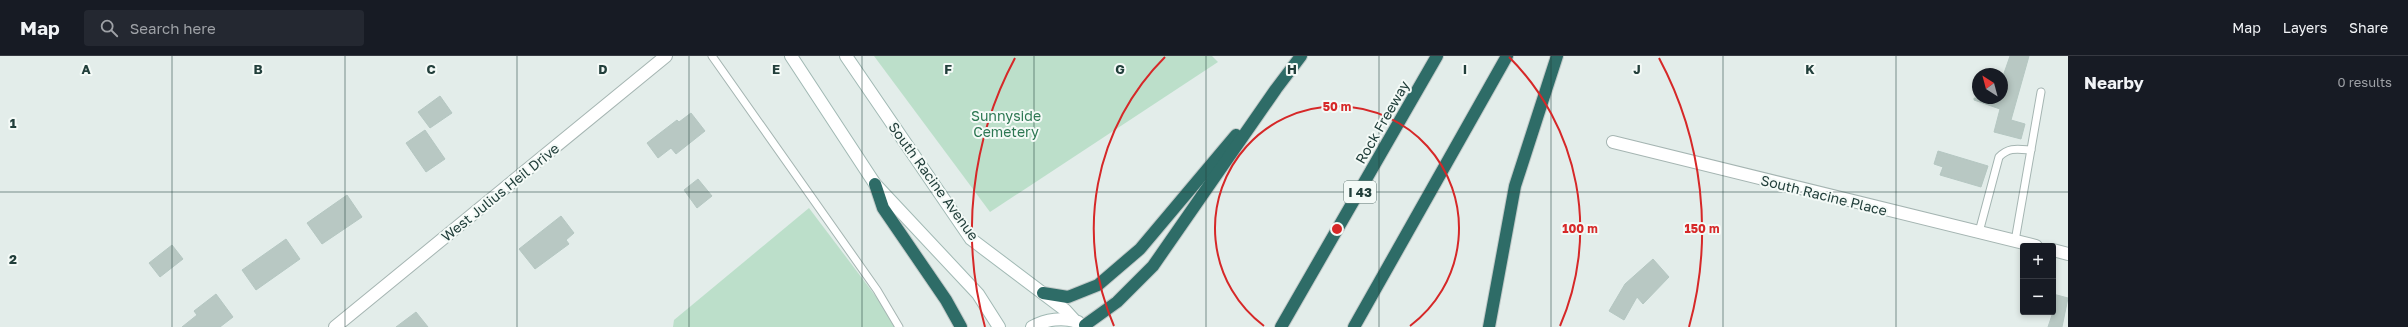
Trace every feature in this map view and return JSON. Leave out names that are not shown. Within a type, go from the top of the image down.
[{"type":"highway","points":[[1043,293],[1068,297],[1098,285],[1140,249],[1276,89],[1302,56]]},
{"type":"highway","name":"Rock Freeway","points":[[1281,327],[1437,56]]},
{"type":"highway","points":[[1354,327],[1507,56]]},
{"type":"highway","points":[[1489,327],[1515,186],[1557,56]]},
{"type":"highway","points":[[1082,324],[1117,302],[1153,266],[1276,89]]},
{"type":"highway","points":[[875,184],[883,208],[946,300],[962,327]]},
{"type":"street","name":"West Julius Heil Drive","points":[[335,327],[666,56]]},
{"type":"street","points":[[791,56],[875,184],[978,294],[999,327]]},
{"type":"street","name":"South Racine Avenue","points":[[846,56],[971,239],[1082,324]]},
{"type":"street","name":"South Racine Place","points":[[1613,142],[2023,243]]},
{"type":"street","points":[[2056,251],[2068,254]]},
{"type":"street","points":[[1032,327],[1047,321],[1061,319],[1082,324]]},
{"type":"lane","points":[[712,56],[877,290],[899,327]]},
{"type":"lane","points":[[2015,241],[2041,92]]},
{"type":"lane","points":[[1979,232],[1999,157],[2007,150],[2013,148],[2031,150]]},
{"type":"green space","name":"Sunnyside Cemetery","points":[[874,56],[1212,56],[1218,62],[990,212]]},
{"type":"green space","points":[[809,208],[899,327],[673,327],[674,320]]},
{"type":"building","points":[[2010,56],[2029,56],[2011,120],[2025,124],[2021,139],[1994,132],[2000,109],[1986,104],[2008,104],[2008,68],[2006,68]]},
{"type":"building","points":[[440,96],[452,113],[430,128],[418,112]]},
{"type":"building","points":[[691,113],[705,131],[676,154],[671,148],[658,158],[647,143],[677,120],[679,122]]},
{"type":"building","points":[[425,130],[445,159],[426,172],[406,143]]},
{"type":"building","points":[[1938,151],[1988,166],[1981,187],[1940,175],[1943,167],[1934,164]]},
{"type":"building","points":[[698,179],[712,196],[697,208],[684,190]]},
{"type":"building","points":[[347,195],[362,217],[322,244],[307,223]]},
{"type":"building","points":[[561,216],[574,233],[566,240],[569,244],[535,269],[519,249]]},
{"type":"building","points":[[286,239],[300,259],[256,290],[242,270]]},
{"type":"building","points":[[172,245],[183,259],[160,277],[149,263]]},
{"type":"building","points":[[1653,259],[1669,277],[1643,304],[1637,297],[1624,320],[1609,311],[1625,284]]},
{"type":"building","points":[[216,294],[233,317],[220,327],[182,327],[197,315],[194,311]]},
{"type":"building","points":[[2056,295],[2068,298],[2062,327],[2048,327],[2052,315],[2056,315]]},
{"type":"building","points":[[416,312],[428,327],[396,327]]}]
